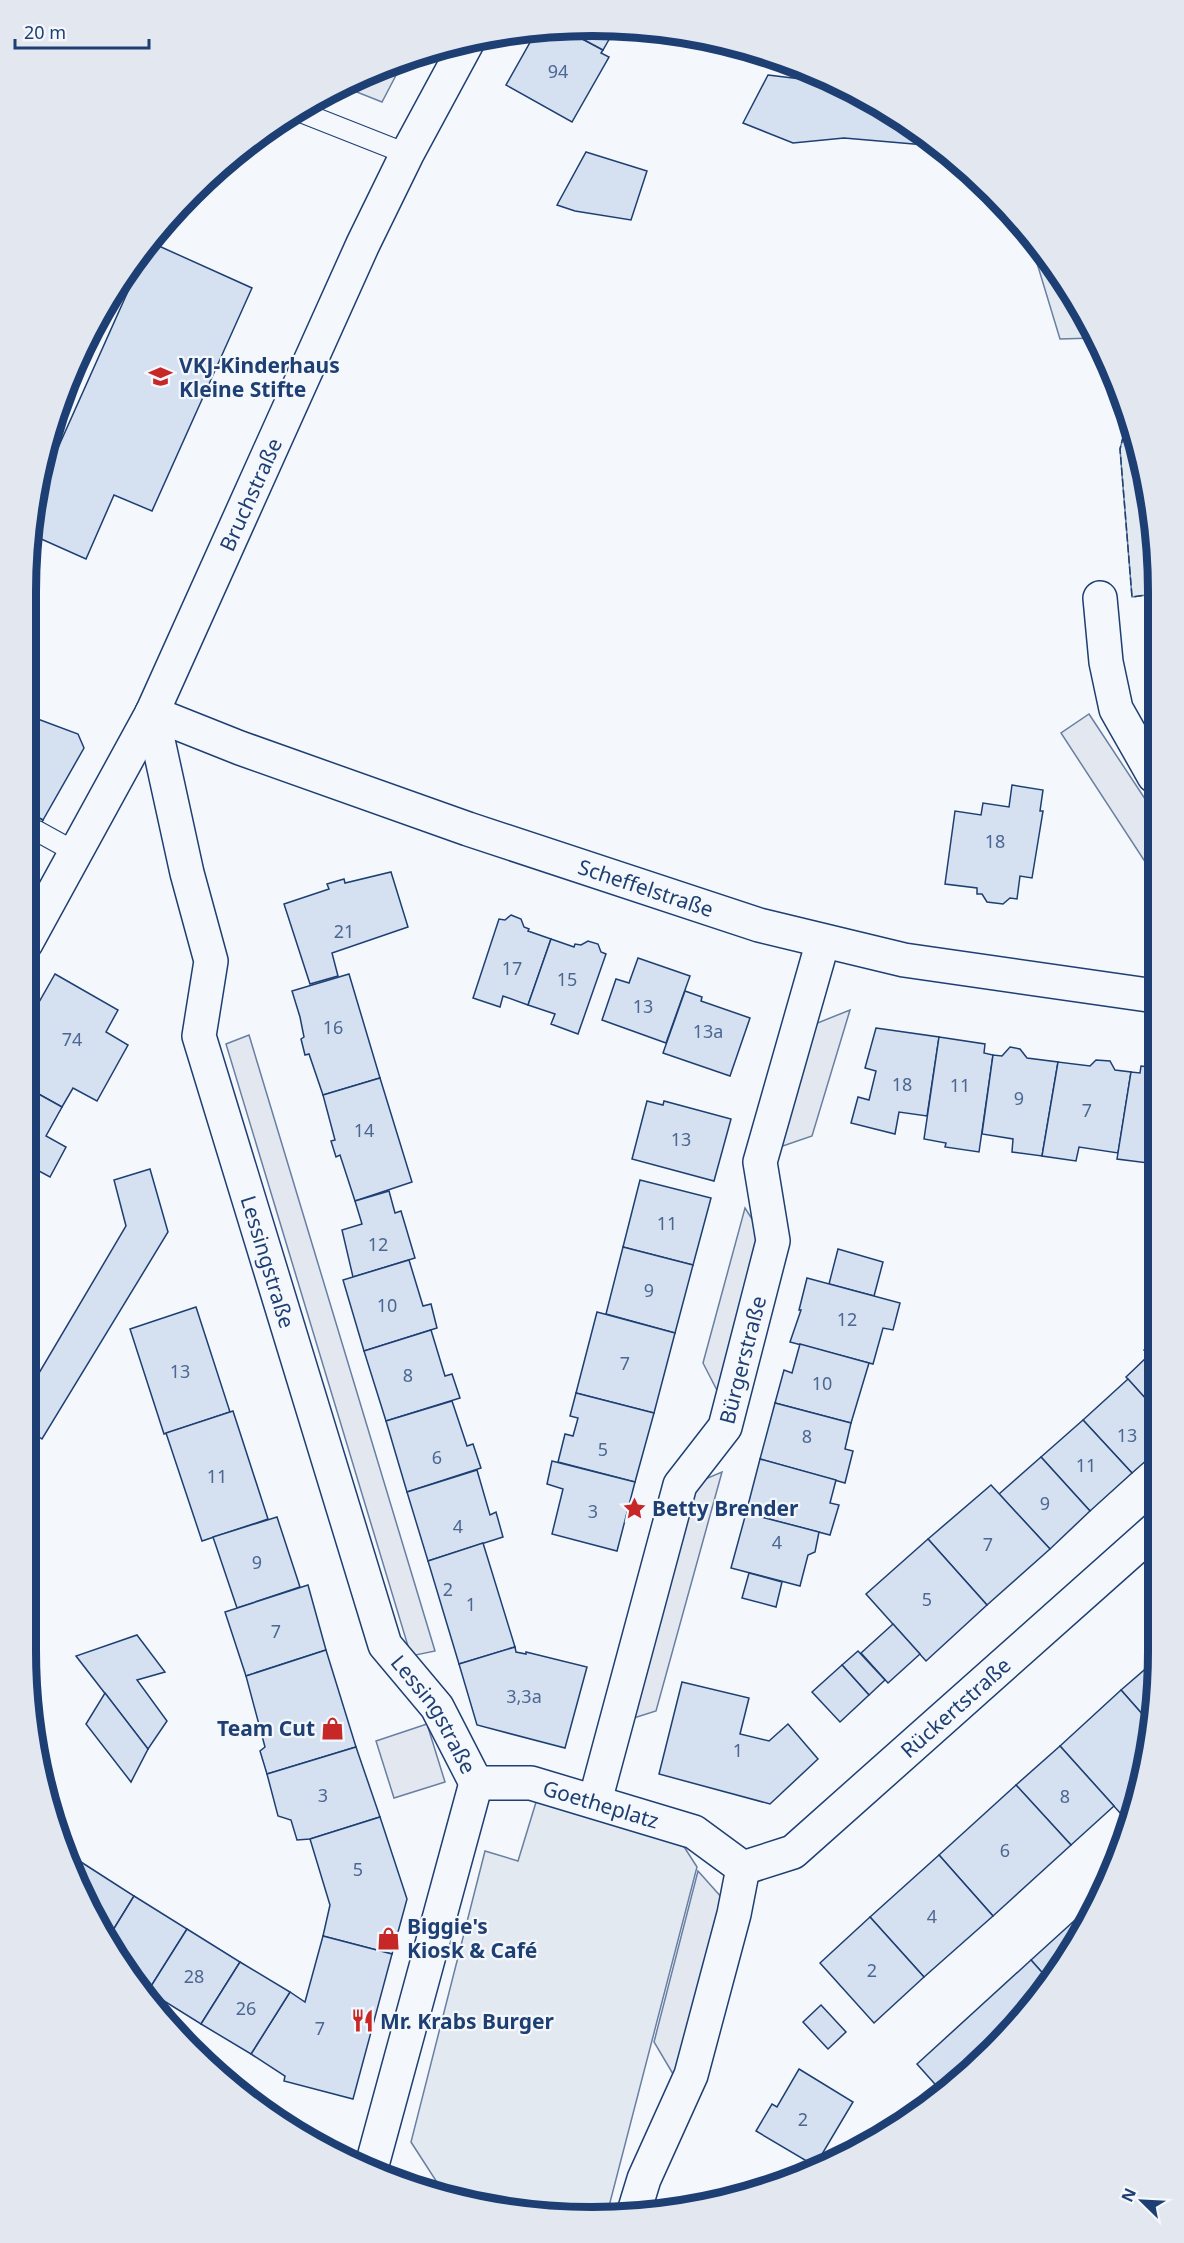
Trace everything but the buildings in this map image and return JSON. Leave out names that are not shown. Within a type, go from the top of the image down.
[{"type":"street","name":"Bruchstraße","points":[[36,925],[152,713],[407,154],[462,52]]},
{"type":"street","points":[[1100,598],[1106,662],[1116,709],[1148,764]]},
{"type":"street","name":"Scheffelstraße","points":[[152,713],[240,748],[468,829],[759,925],[904,960],[1148,995]]},
{"type":"street","name":"Lessingstraße","points":[[152,713],[187,873],[212,960],[199,1035],[202,1047],[385,1645],[436,1707],[476,1783]]},
{"type":"street","name":"Bürgerstraße","points":[[595,1801],[680,1485],[725,1426],[773,1242],[760,1162],[823,941]]},
{"type":"street","name":"Rückertstraße","points":[[743,1868],[793,1852],[1148,1536]]},
{"type":"street","points":[[373,2162],[470,1813],[476,1783]]},
{"type":"street","name":"Goetheplatz","points":[[476,1783],[531,1783],[693,1832],[743,1868]]},
{"type":"street","points":[[636,2205],[644,2179],[691,2074],[734,1914],[743,1868]]},
{"type":"lane","points":[[307,115],[407,154]]},
{"type":"lane","points":[[37,831],[77,853]]},
{"type":"shaded area","points":[[398,71],[382,102],[352,90]]},
{"type":"shaded area","points":[[1035,257],[1074,314],[1087,338],[1060,339]]},
{"type":"shaded area","points":[[1124,433],[1137,484],[1147,556],[1148,595],[1132,597],[1120,449]]},
{"type":"shaded area","points":[[1089,714],[1148,803],[1148,866],[1061,733]]},
{"type":"shaded area","points":[[850,1010],[812,1136],[774,1149],[810,1026]]},
{"type":"shaded area","points":[[249,1035],[435,1651],[411,1656],[226,1044]]},
{"type":"shaded area","points":[[745,1208],[766,1241],[723,1402],[703,1363]]},
{"type":"shaded area","points":[[722,1472],[656,1711],[621,1722],[686,1487]]},
{"type":"shaded area","points":[[427,1724],[445,1782],[394,1798],[376,1741]]},
{"type":"shaded area","points":[[537,1799],[681,1842],[697,1867],[609,2207],[556,2206],[519,2202],[439,2185],[411,2142],[485,1851],[518,1861]]},
{"type":"shaded area","points":[[698,1871],[723,1899],[676,2079],[654,2042]]},
{"type":"fence","points":[[1124,433],[1120,449],[1132,597],[1148,595]]},
{"type":"place","name":"VKJ-Kinderhaus Kleine Stifte","points":[[161,377]]},
{"type":"place","name":"Betty Brender","points":[[634,1508]]},
{"type":"place","name":"Team Cut","points":[[333,1728]]},
{"type":"place","name":"Biggie's Kiosk & Café","points":[[389,1938]]},
{"type":"place","name":"Mr. Krabs Burger","points":[[362,2021]]}]
